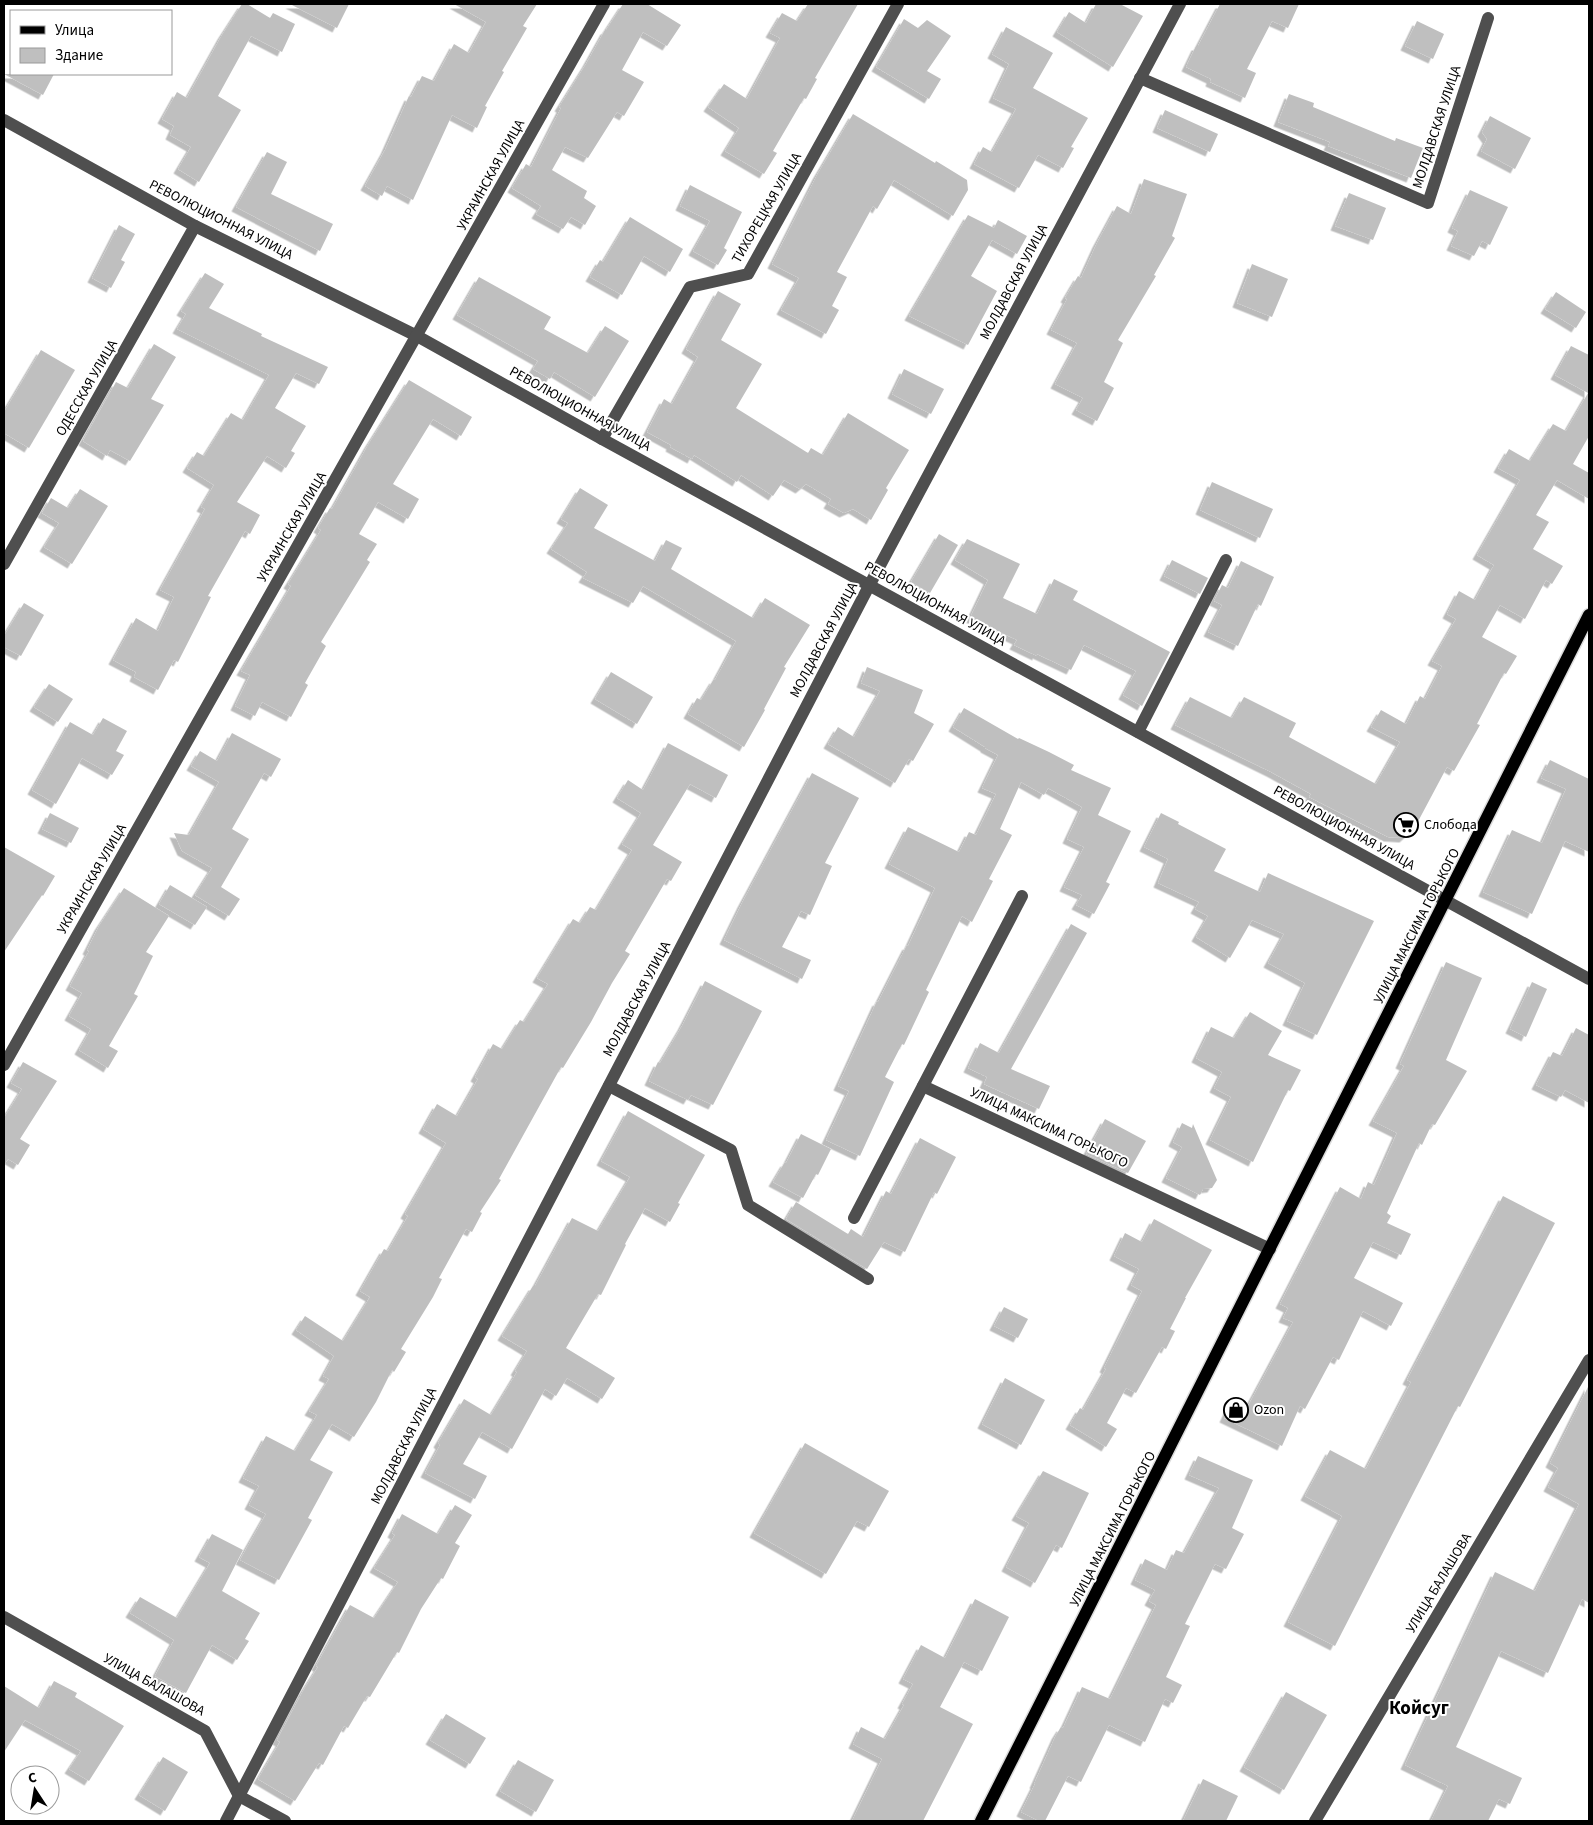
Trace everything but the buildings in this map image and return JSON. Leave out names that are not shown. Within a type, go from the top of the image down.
[{"type":"main road","name":"УЛИЦА МАКСИМА ГОРЬКОГО","points":[[982,1821],[1589,615]]},
{"type":"street","name":"УКРАИНСКАЯ УЛИЦА","points":[[4,1065],[604,4]]},
{"type":"street","name":"ТИХОРЕЦКАЯ УЛИЦА","points":[[602,439],[690,287],[748,274],[898,4]]},
{"type":"street","name":"МОЛДАВСКАЯ УЛИЦА","points":[[226,1821],[869,586],[1180,4]]},
{"type":"street","name":"МОЛДАВСКАЯ УЛИЦА","points":[[1140,78],[1428,203],[1488,18]]},
{"type":"street","name":"РЕВОЛЮЦИОННАЯ УЛИЦА","points":[[4,120],[195,226],[417,336],[869,586],[1589,979]]},
{"type":"street","name":"ОДЕССКАЯ УЛИЦА","points":[[4,564],[195,226]]},
{"type":"street","points":[[1138,732],[1226,560]]},
{"type":"street","points":[[854,1218],[1022,896]]},
{"type":"street","points":[[609,1086],[731,1150],[748,1205],[868,1279]]},
{"type":"street","name":"УЛИЦА МАКСИМА ГОРЬКОГО","points":[[923,1086],[1270,1249]]},
{"type":"street","name":"УЛИЦА БАЛАШОВА","points":[[1316,1821],[1589,1360]]},
{"type":"street","name":"УЛИЦА БАЛАШОВА","points":[[4,1617],[205,1731],[239,1796]]},
{"type":"street","points":[[239,1796],[285,1821]]},
{"type":"place","name":"Слобода","points":[[1406,825]]},
{"type":"place","name":"Ozon","points":[[1236,1410]]},
{"type":"district","name":"Койсуг","points":[[1419,1708]]}]
